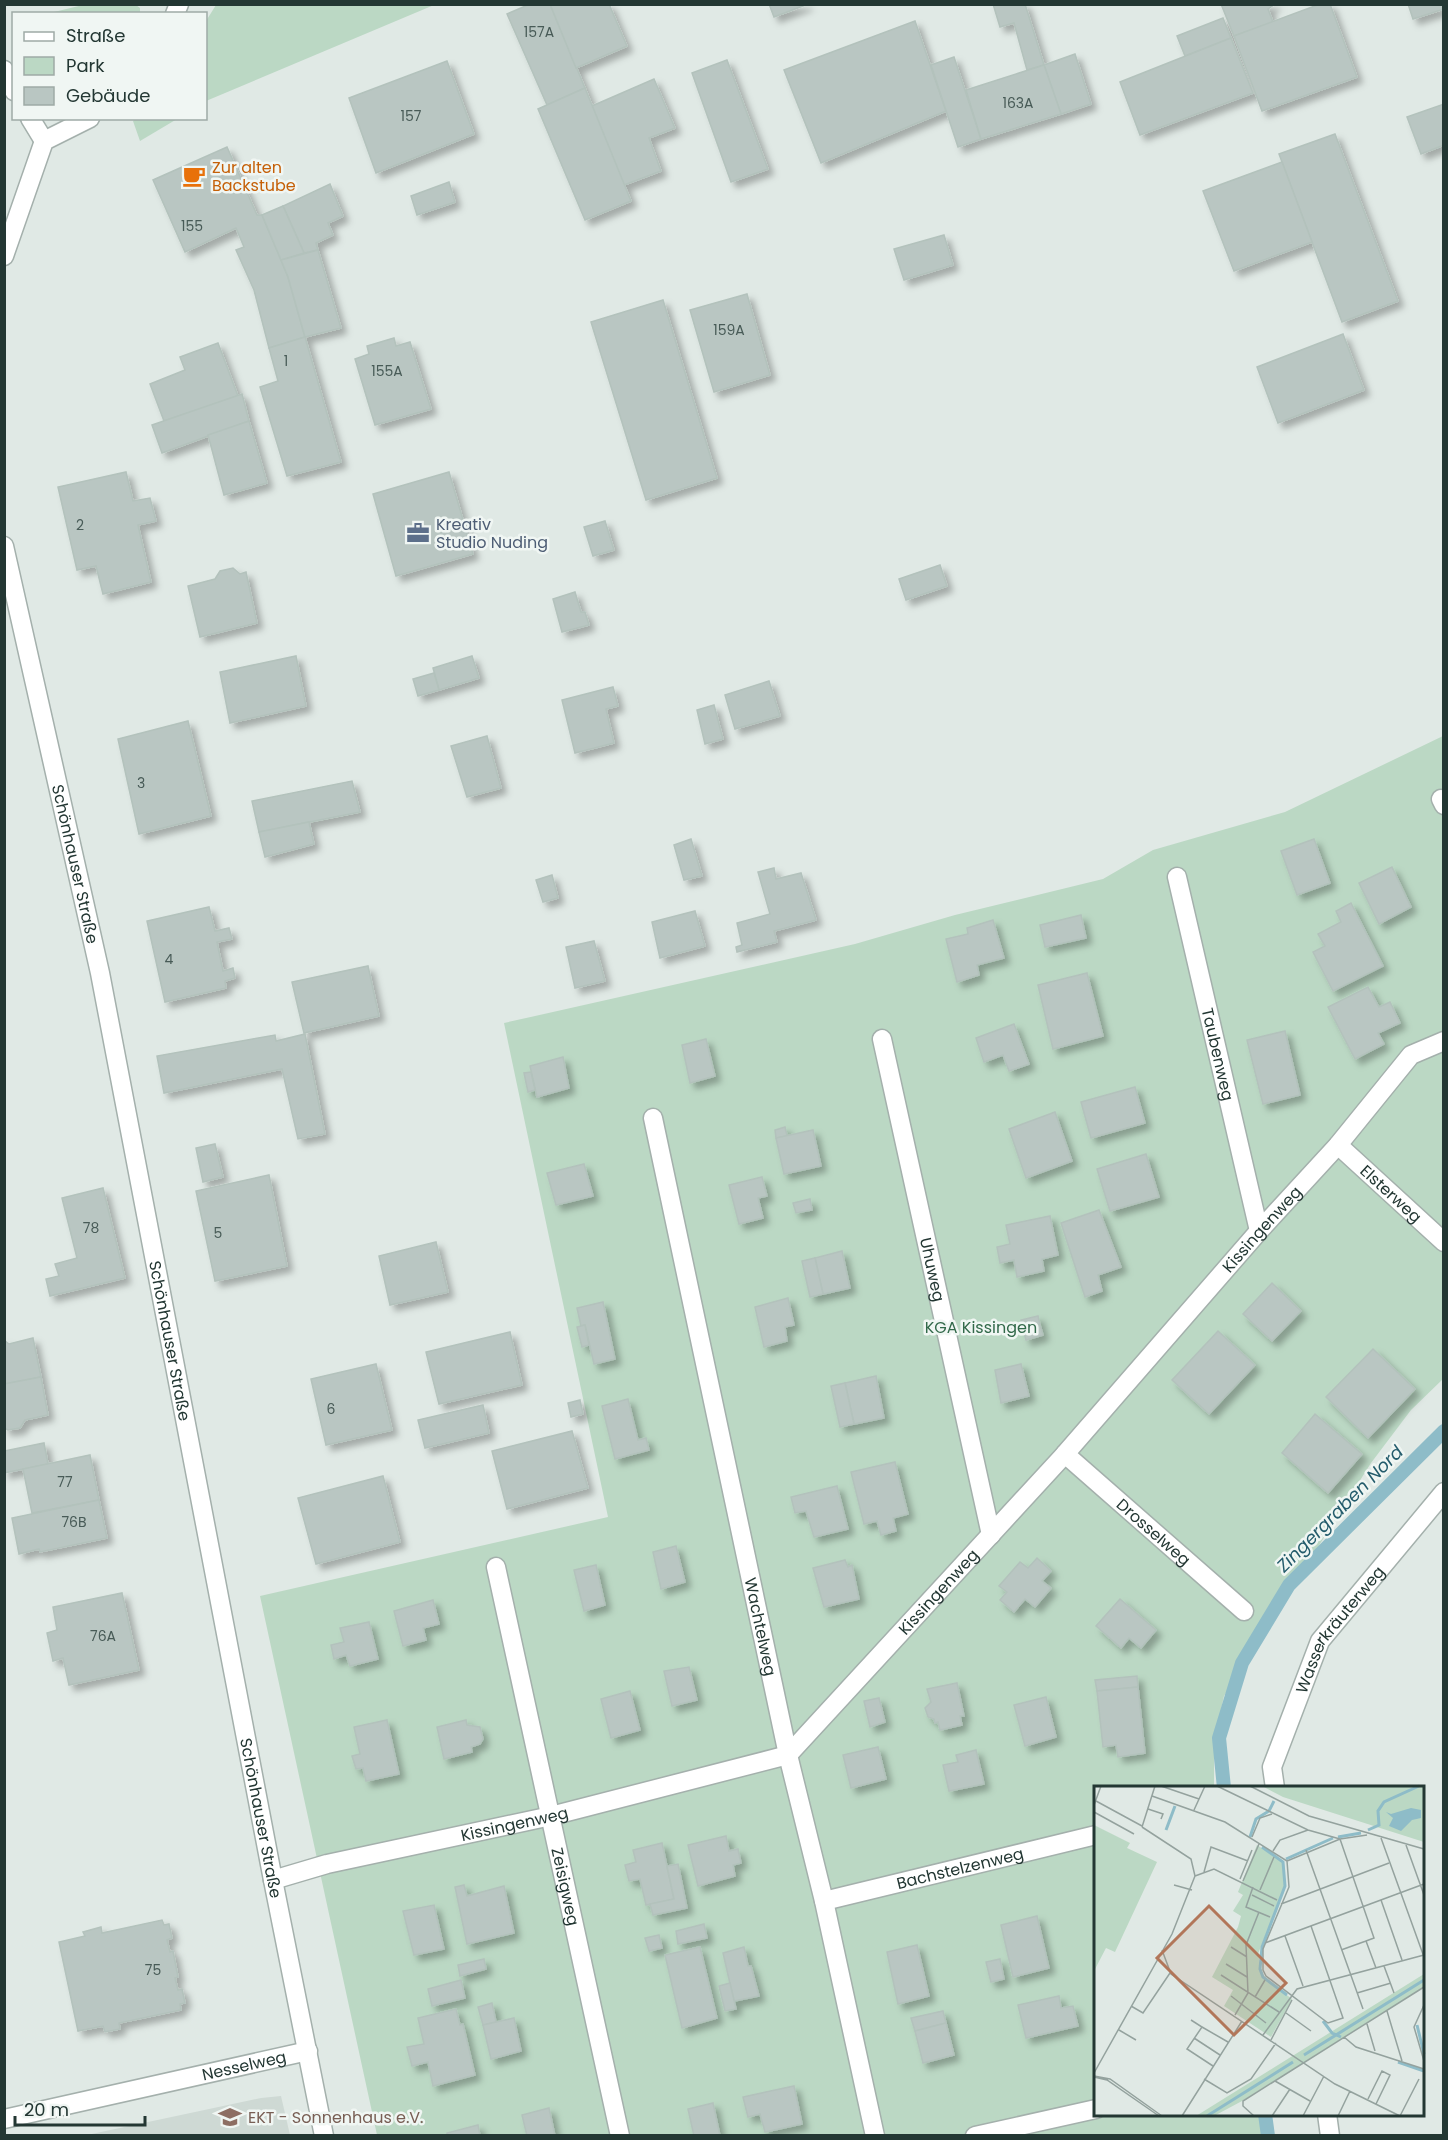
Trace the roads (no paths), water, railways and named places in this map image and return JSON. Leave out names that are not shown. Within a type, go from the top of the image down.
[{"type":"street","points":[[4,70],[12,87]]},
{"type":"street","points":[[31,120],[44,141]]},
{"type":"street","points":[[4,256],[44,141],[86,120]]},
{"type":"street","name":"Schönhauser Straße","points":[[4,546],[100,973],[324,2136]]},
{"type":"street","name":"Taubenweg","points":[[1177,877],[1259,1231]]},
{"type":"street","name":"Uhuweg","points":[[882,1039],[990,1535]]},
{"type":"street","name":"Kissingenweg","points":[[273,1880],[327,1864],[552,1816],[788,1755],[1065,1454],[1259,1231],[1338,1145],[1411,1055],[1443,1041]]},
{"type":"street","name":"Wachtelweg","points":[[653,1118],[788,1755],[824,1901],[875,2136]]},
{"type":"street","name":"Elsterweg","points":[[1338,1145],[1443,1242]]},
{"type":"street","name":"Drosselweg","points":[[1065,1454],[1244,1611]]},
{"type":"street","name":"Wasserkräuterweg","points":[[1275,1786],[1272,1767],[1320,1641],[1443,1492]]},
{"type":"street","name":"Zeisigweg","points":[[496,1566],[620,2136]]},
{"type":"street","name":"Bachstelzenweg","points":[[824,1901],[1094,1835]]},
{"type":"street","name":"Nesselweg","points":[[4,2119],[308,2051]]},
{"type":"street","points":[[975,2136],[1094,2109]]},
{"type":"street","points":[[1327,2116],[1330,2136]]},
{"type":"waterway","name":"Zingergraben Nord","points":[[1224,1786],[1219,1738],[1242,1663],[1289,1585],[1444,1431]]},
{"type":"waterway","name":"Zingergraben Nord","points":[[1265,2116],[1268,2136]]},
{"type":"place","name":"Zur alten Backstube","points":[[194,176]]},
{"type":"place","name":"Kreativ Studio Nuding","points":[[418,533]]},
{"type":"place","name":"EKT - Sonnenhaus e.V.","points":[[230,2117]]},
{"type":"park label","name":"KGA Kissingen","points":[[981,1327]]}]
